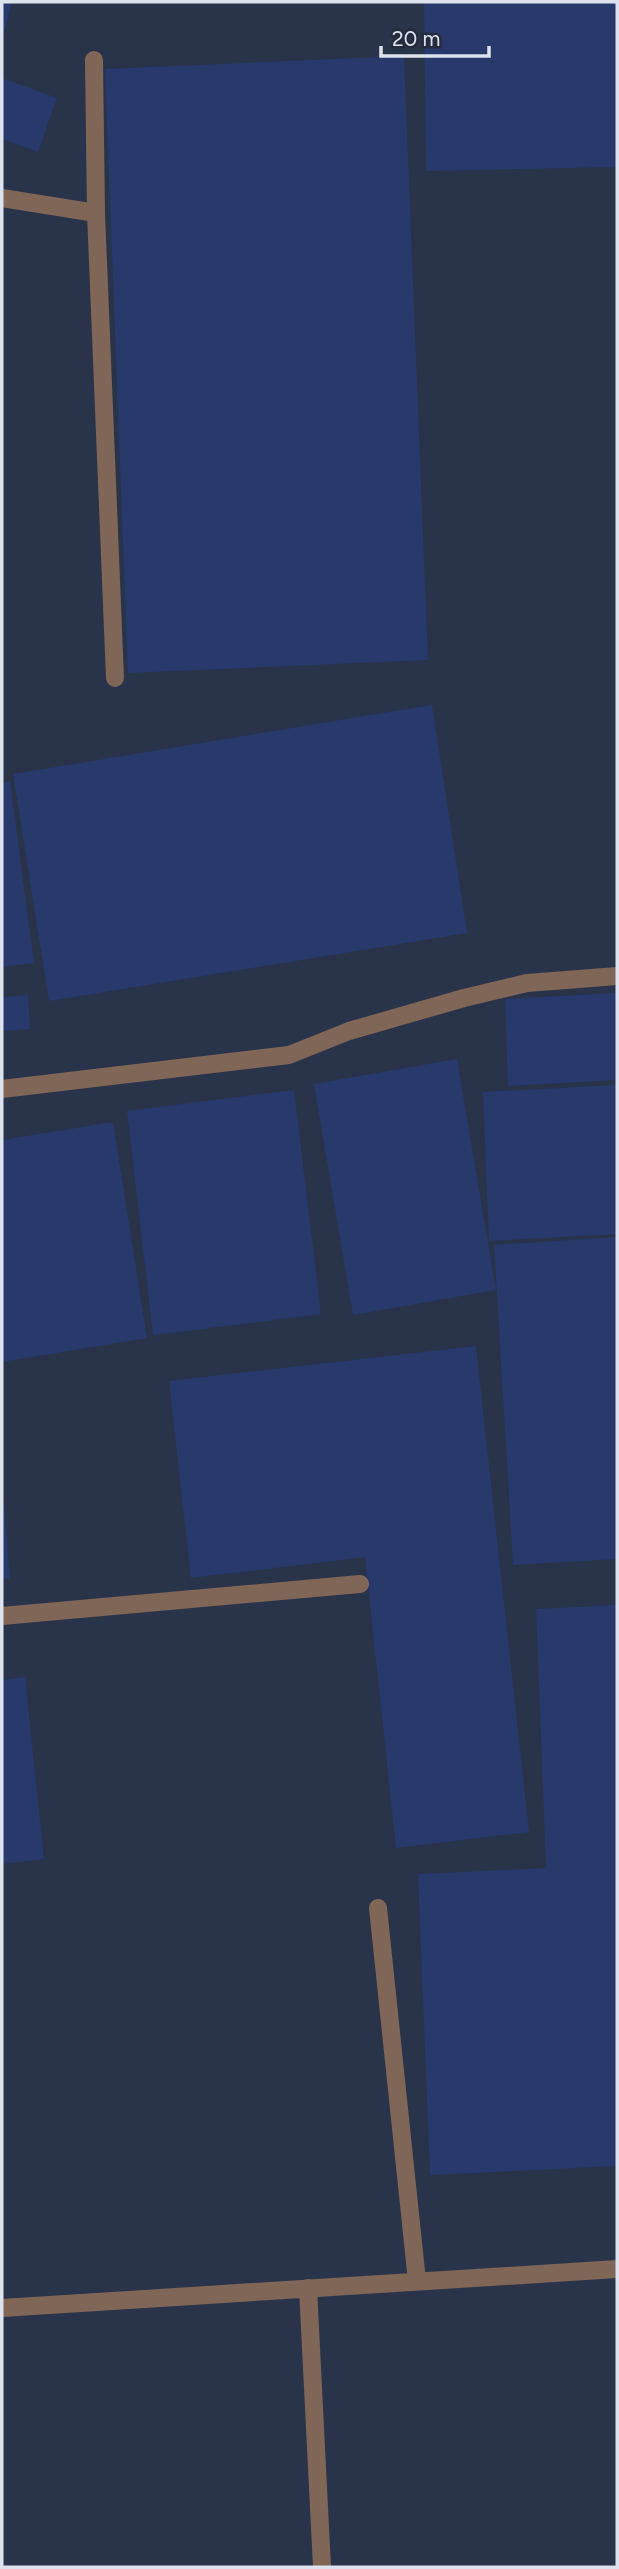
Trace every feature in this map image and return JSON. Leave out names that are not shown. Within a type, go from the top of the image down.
[{"type":"lane","points":[[94,60],[96,213],[115,678]]},
{"type":"lane","points":[[2,198],[96,213]]},
{"type":"lane","points":[[2,1089],[289,1055],[349,1031],[476,995],[527,984],[617,976]]},
{"type":"lane","points":[[2,1616],[360,1584]]},
{"type":"lane","points":[[378,1908],[417,2281]]},
{"type":"lane","points":[[2,2308],[617,2269]]},
{"type":"lane","points":[[308,2288],[322,2567]]},
{"type":"shaded area","points":[[2,2],[617,2],[617,2567],[2,2567]]},
{"type":"building","points":[[2,2],[12,2],[3,37],[2,36]]},
{"type":"building","points":[[424,2],[617,2],[617,167],[426,171]]},
{"type":"building","points":[[404,56],[428,660],[128,673],[105,69]]},
{"type":"building","points":[[2,78],[57,98],[38,152],[2,139]]},
{"type":"building","points":[[432,705],[467,933],[49,1001],[13,774]]},
{"type":"building","points":[[10,781],[34,963],[2,967],[2,784]]},
{"type":"building","points":[[617,993],[617,1080],[508,1086],[505,999]]},
{"type":"building","points":[[28,995],[30,1029],[2,1031],[2,997]]},
{"type":"building","points":[[457,1059],[496,1290],[353,1315],[314,1084]]},
{"type":"building","points":[[617,1085],[617,1234],[489,1241],[483,1092]]},
{"type":"building","points":[[294,1090],[321,1314],[153,1335],[127,1111]]},
{"type":"building","points":[[113,1122],[147,1338],[2,1362],[2,1140]]},
{"type":"building","points":[[617,1237],[617,1559],[513,1565],[494,1245]]},
{"type":"building","points":[[476,1346],[529,1832],[396,1848],[365,1557],[191,1578],[169,1381]]},
{"type":"building","points":[[4,1503],[10,1579],[2,1579]]},
{"type":"building","points":[[617,1605],[617,2166],[430,2175],[418,1874],[546,1868],[536,1609]]},
{"type":"building","points":[[25,1677],[44,1859],[2,1864],[2,1680]]}]
